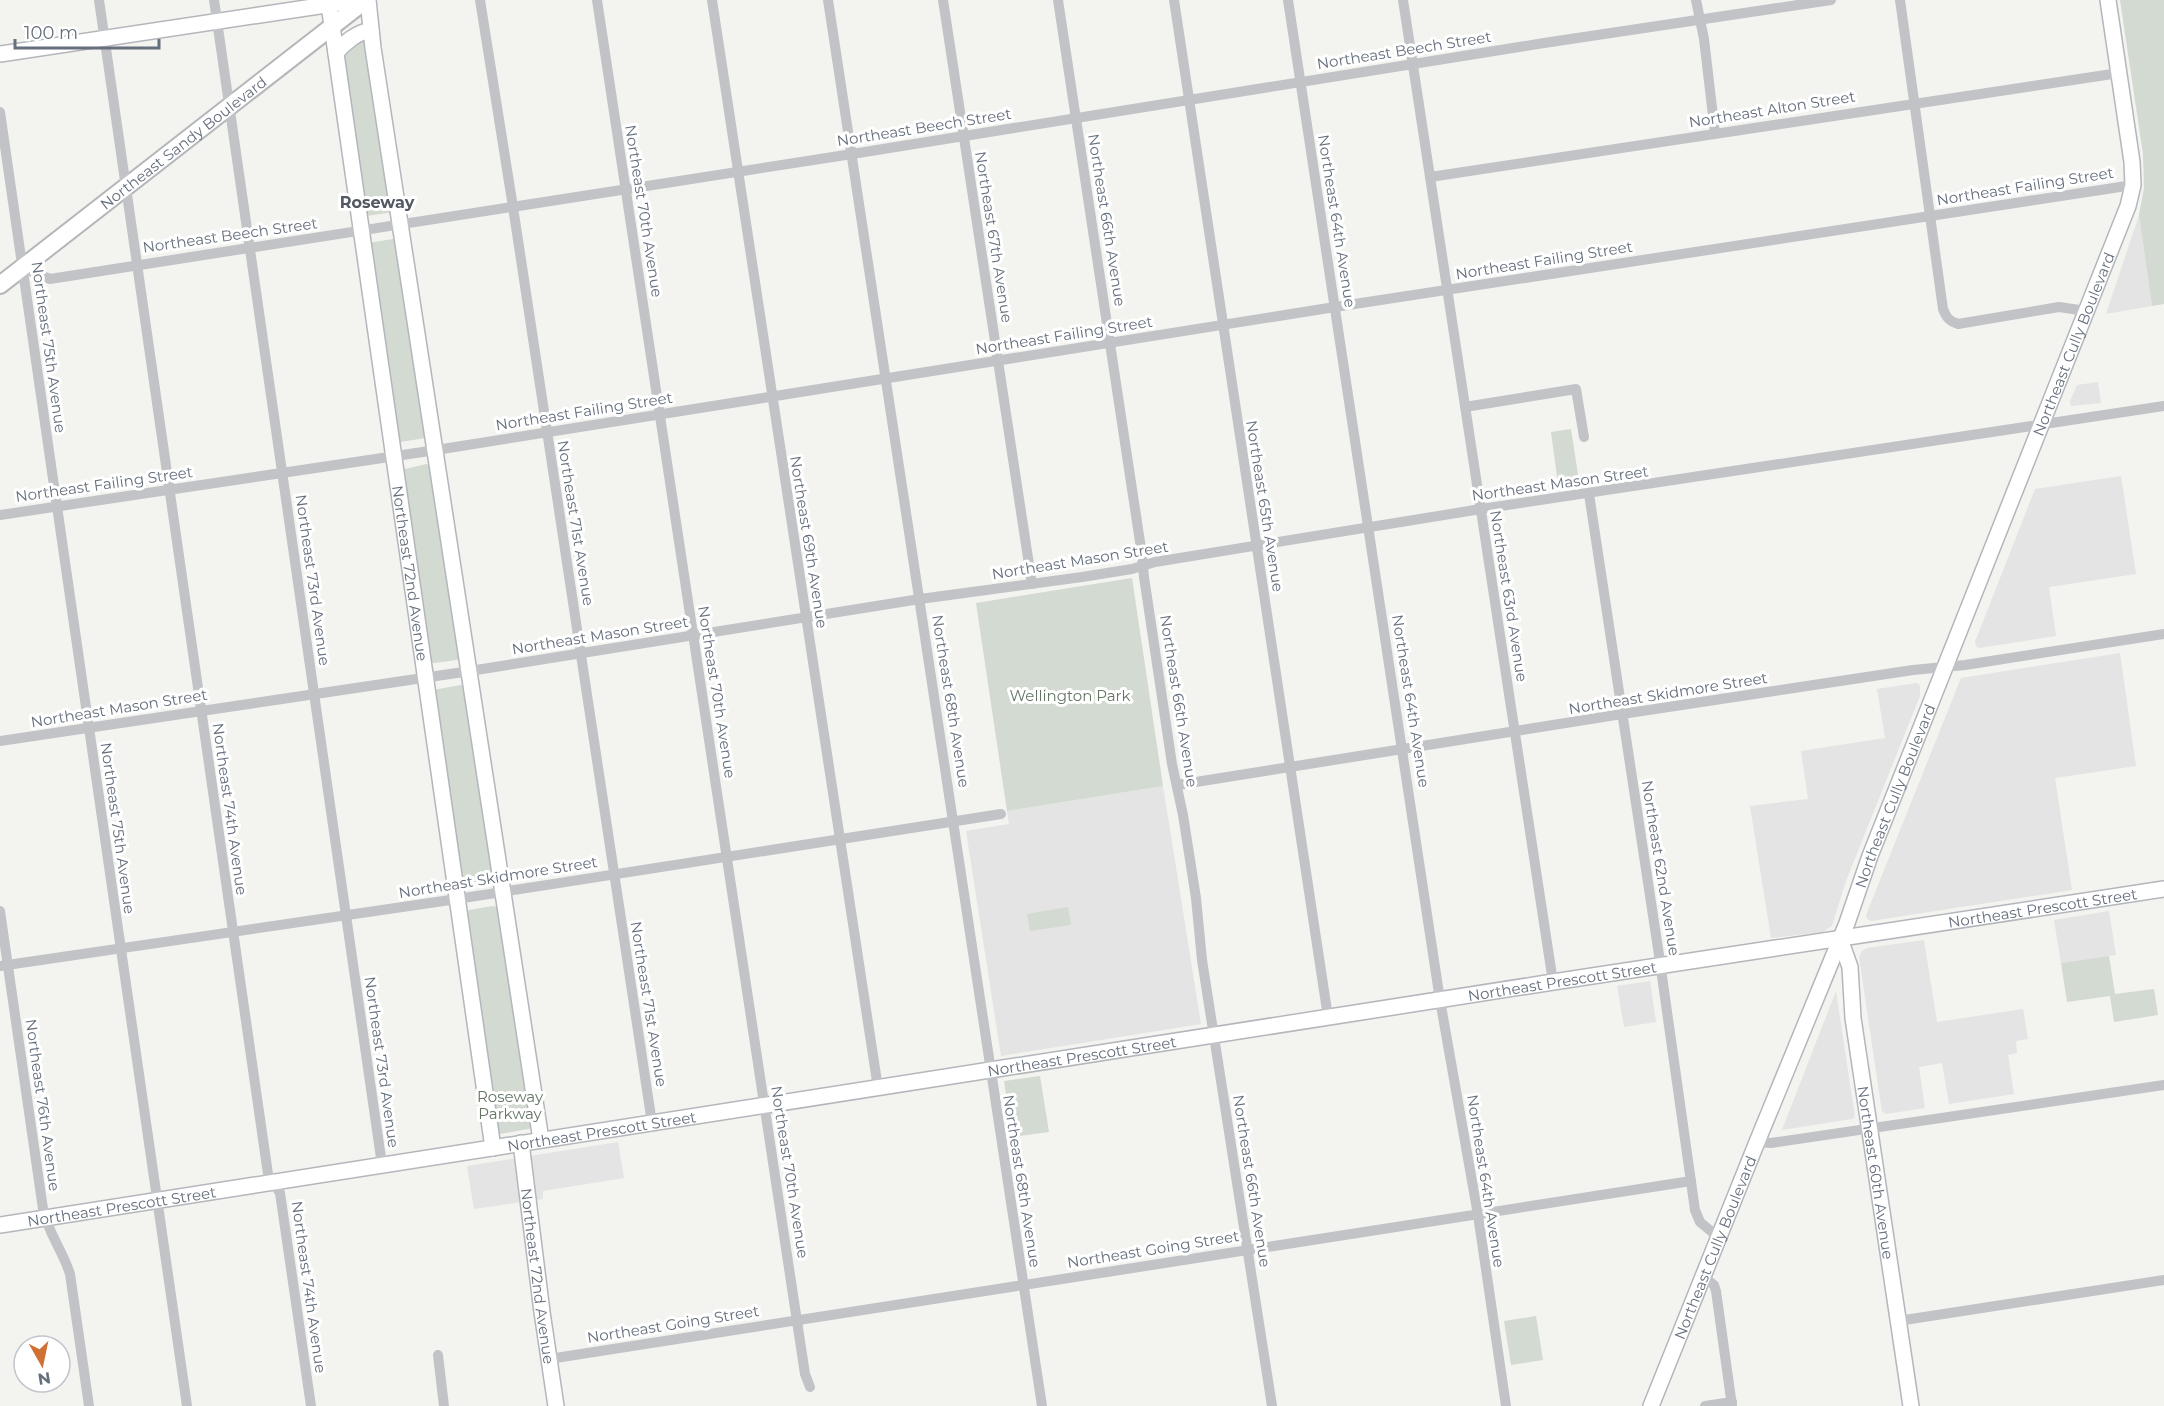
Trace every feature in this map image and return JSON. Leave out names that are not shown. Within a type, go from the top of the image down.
[{"type":"main road","name":"Northeast Sandy Boulevard","points":[[0,285],[367,0]]},
{"type":"street","name":"Northeast 74th Avenue","points":[[99,0],[268,1174],[280,1193],[311,1406]]},
{"type":"street","name":"Northeast 73rd Avenue","points":[[214,0],[382,1165]]},
{"type":"street","points":[[0,54],[328,2],[359,0]]},
{"type":"street","points":[[367,0],[541,1140]]},
{"type":"street","name":"Northeast 71st Avenue","points":[[480,0],[548,432],[652,1123]]},
{"type":"street","name":"Northeast 70th Avenue","points":[[597,0],[805,1374],[810,1387]]},
{"type":"street","name":"Northeast 69th Avenue","points":[[712,0],[878,1088]]},
{"type":"street","name":"Northeast 68th Avenue","points":[[828,0],[1042,1406]]},
{"type":"street","name":"Northeast 67th Avenue","points":[[943,0],[1032,584]]},
{"type":"street","name":"Northeast 66th Avenue","points":[[1058,0],[1172,764],[1196,898],[1200,950],[1272,1406]]},
{"type":"street","name":"Northeast 65th Avenue","points":[[1174,0],[1328,1017]]},
{"type":"street","name":"Northeast 64th Avenue","points":[[1288,0],[1440,1000],[1478,1215],[1506,1406]]},
{"type":"street","name":"Northeast 63rd Avenue","points":[[1403,0],[1553,982]]},
{"type":"street","points":[[1696,0],[1715,133]]},
{"type":"street","name":"Northeast Beech Street","points":[[22,268],[50,279],[852,154],[1188,99],[1832,0]]},
{"type":"street","points":[[1900,0],[1943,309],[1946,316],[1958,324],[2059,307],[2086,311]]},
{"type":"street","name":"Northeast Cully Boulevard","points":[[1652,1406],[1756,1142],[1840,939],[1870,856],[2128,206],[2133,185],[2132,162],[2108,0]]},
{"type":"street","name":"Northeast 72nd Avenue","points":[[328,2],[492,1148]]},
{"type":"street","points":[[336,53],[365,31],[371,31]]},
{"type":"street","name":"Northeast Alton Street","points":[[1430,177],[2119,73]]},
{"type":"street","name":"Northeast 75th Avenue","points":[[0,112],[187,1406]]},
{"type":"street","name":"Northeast Failing Street","points":[[0,515],[436,450],[1335,307],[2133,185]]},
{"type":"street","points":[[1465,406],[1576,389],[1584,437]]},
{"type":"street","name":"Northeast Mason Street","points":[[0,741],[470,671],[920,599],[1032,584],[1481,509],[2164,406]]},
{"type":"street","name":"Northeast 62nd Avenue","points":[[1589,494],[1697,1217],[1704,1227],[1719,1237]]},
{"type":"street","name":"Northeast Skidmore Street","points":[[1176,784],[1515,730],[2164,634]]},
{"type":"street","name":"Northeast Skidmore Street","points":[[4,966],[503,892],[1001,814]]},
{"type":"street","name":"Northeast Prescott Street","points":[[0,1225],[1553,982],[2164,889]]},
{"type":"street","name":"Northeast 76th Avenue","points":[[0,911],[4,966],[45,1218],[50,1233],[68,1265],[72,1281],[89,1406]]},
{"type":"street","name":"Northeast 60th Avenue","points":[[1840,939],[1850,967],[1853,1018],[1911,1406]]},
{"type":"street","points":[[1756,1142],[1771,1143],[2164,1085]]},
{"type":"street","name":"Northeast 72nd Avenue","points":[[521,1143],[556,1406]]},
{"type":"street","name":"Northeast Going Street","points":[[549,1359],[1691,1181]]},
{"type":"street","points":[[1703,1276],[1714,1285],[1716,1291],[1732,1404],[1705,1406]]},
{"type":"street","points":[[1898,1321],[2164,1280]]},
{"type":"street","points":[[438,1355],[444,1406]]},
{"type":"shaded area","points":[[2139,215],[2152,306],[2106,314]]},
{"type":"shaded area","points":[[2098,382],[2101,403],[2071,406],[2070,401],[2077,385]]},
{"type":"shaded area","points":[[2121,476],[2136,574],[2049,587],[2056,636],[1979,648],[1976,646],[1975,642],[2035,489]]},
{"type":"shaded area","points":[[2120,653],[2136,766],[2055,778],[2072,890],[1871,921],[1867,919],[1866,915],[1961,678]]},
{"type":"shaded area","points":[[1917,683],[1920,686],[1920,696],[1846,881],[1832,926],[1823,932],[1771,938],[1750,806],[1808,799],[1801,751],[1885,738],[1877,689]]},
{"type":"shaded area","points":[[1163,786],[1201,1024],[1001,1056],[966,831],[1009,824],[1007,811]]},
{"type":"shaded area","points":[[2109,911],[2116,955],[2061,963],[2054,920]]},
{"type":"shaded area","points":[[1924,940],[1937,1022],[2023,1009],[2028,1039],[2016,1041],[2017,1053],[2008,1055],[2014,1094],[1949,1104],[1942,1063],[1919,1067],[1925,1108],[1886,1114],[1882,1112],[1859,957],[1867,948]]},
{"type":"shaded area","points":[[1650,981],[1656,1022],[1624,1027],[1617,986]]},
{"type":"shaded area","points":[[1836,991],[1855,1117],[1782,1130]]},
{"type":"shaded area","points":[[618,1142],[624,1178],[543,1191],[543,1199],[474,1209],[467,1166]]},
{"type":"green space","points":[[2120,0],[2164,0],[2164,304],[2152,306],[2139,215],[2144,188],[2143,154]]},
{"type":"green space","points":[[365,38],[391,211],[366,216],[342,53]]},
{"type":"green space","points":[[397,239],[426,438],[400,442],[396,441],[368,243]]},
{"type":"green space","points":[[1571,429],[1579,481],[1558,484],[1551,432]]},
{"type":"green space","points":[[426,464],[431,465],[461,657],[457,660],[434,663],[431,662],[401,470]]},
{"type":"green space","name":"Wellington Park","points":[[1132,578],[1163,786],[1007,811],[976,603]]},
{"type":"green space","points":[[463,685],[494,878],[466,884],[463,884],[433,690]]},
{"type":"green space","name":"Roseway Parkway","points":[[493,906],[498,907],[534,1128],[494,1135],[464,913]]},
{"type":"green space","points":[[1068,907],[1071,925],[1030,931],[1027,914]]},
{"type":"green space","points":[[2109,956],[2115,994],[2154,989],[2158,1015],[2114,1022],[2110,996],[2067,1002],[2061,963]]},
{"type":"green space","points":[[1040,1076],[1049,1132],[1012,1137],[1004,1081]]},
{"type":"green space","points":[[1536,1316],[1543,1360],[1511,1365],[1504,1321]]},
{"type":"district","name":"Roseway","points":[[377,202]]}]
